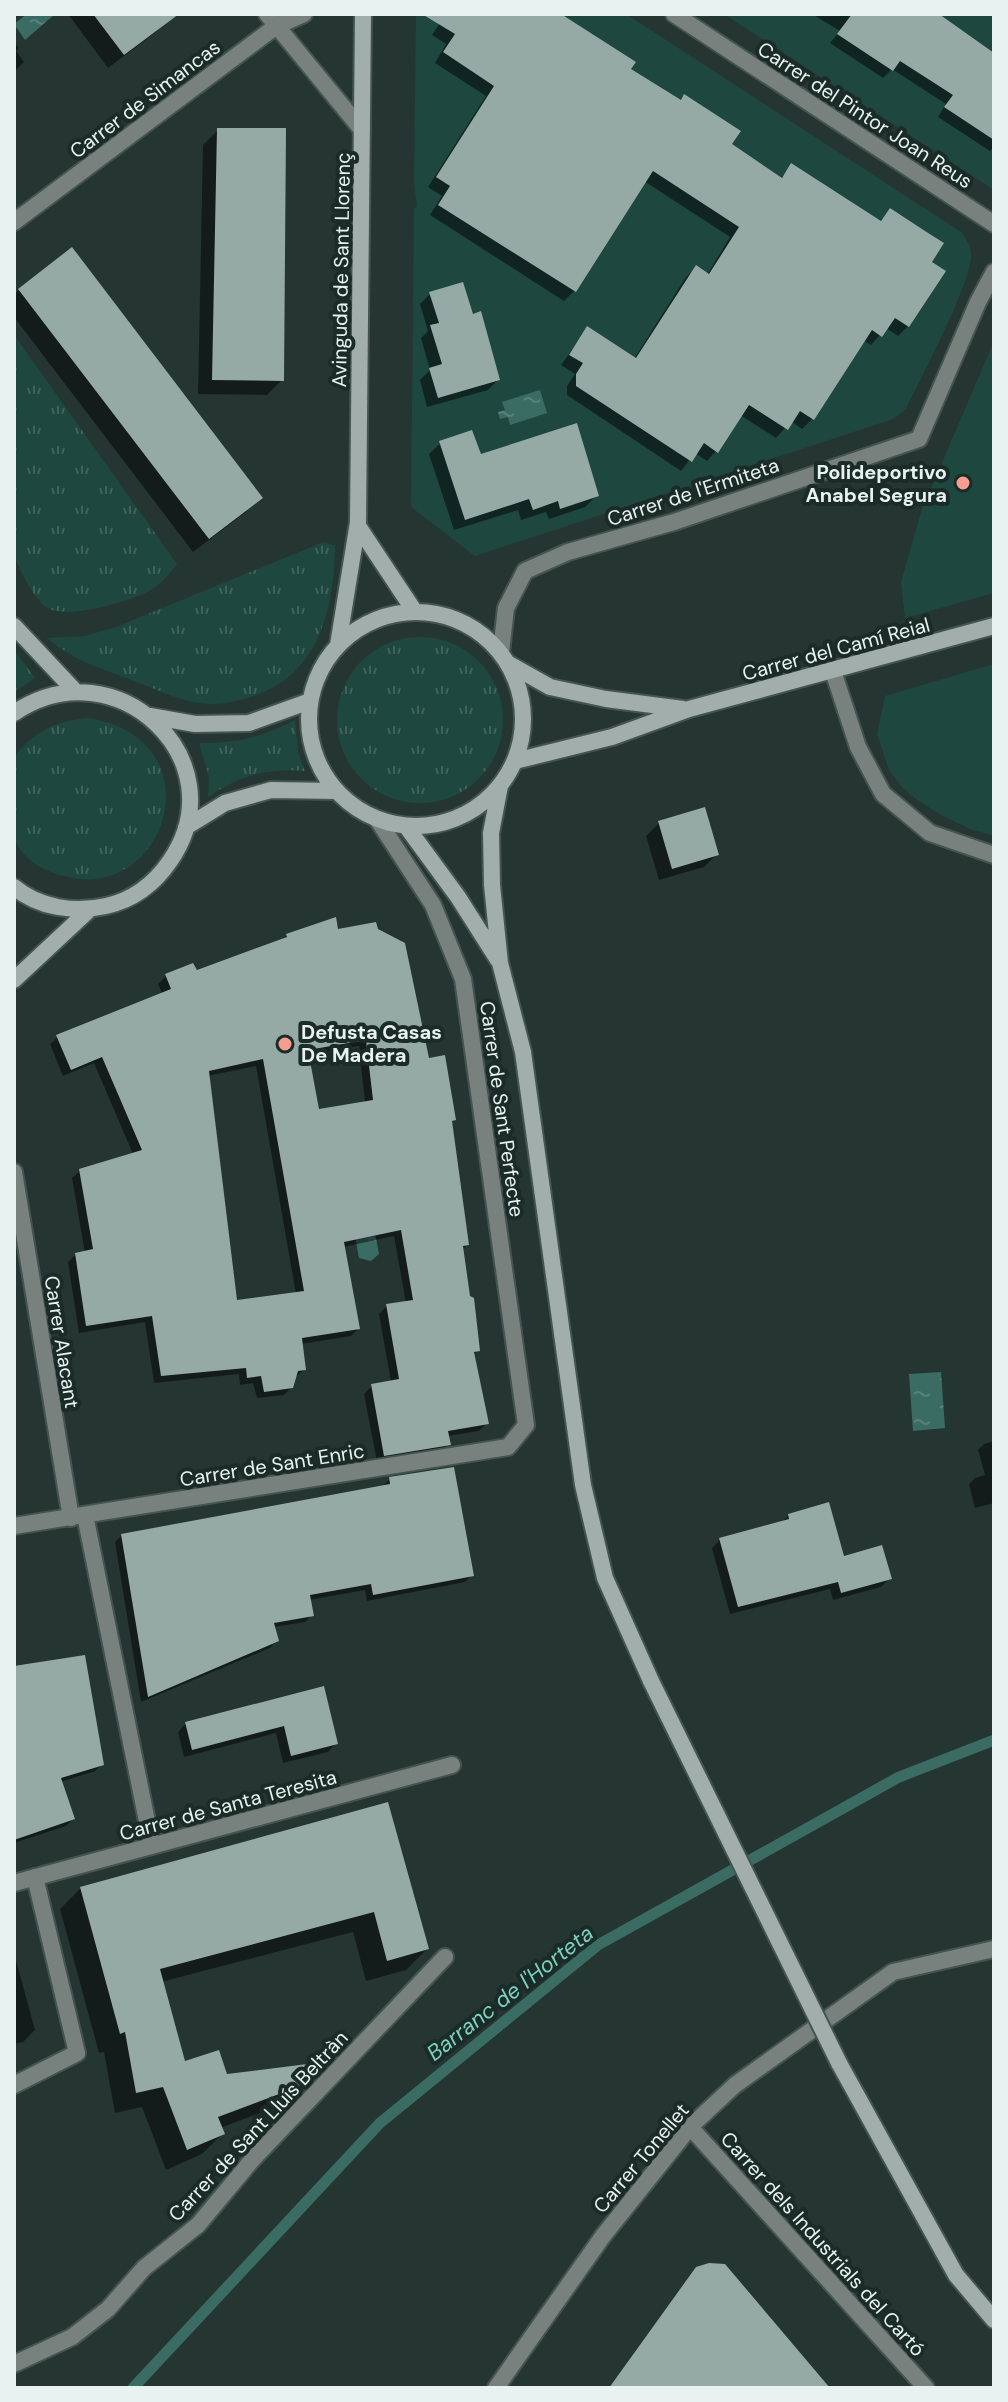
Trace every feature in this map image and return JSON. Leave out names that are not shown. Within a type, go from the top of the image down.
[{"type":"street","name":"Carrer de Simancas","points":[[14,222],[271,20],[304,14]]},
{"type":"street","name":"Avinguda de Sant Llorenç","points":[[338,645],[358,526],[363,14]]},
{"type":"street","name":"Carrer del Pintor Joan Reus","points":[[674,14],[994,224]]},
{"type":"street","points":[[271,20],[362,130]]},
{"type":"street","name":"Carrer de l'Ermiteta","points":[[505,658],[506,608],[525,571],[568,552],[674,522],[919,439],[994,272]]},
{"type":"street","points":[[358,526],[415,612]]},
{"type":"street","points":[[415,612],[440,614],[463,622],[483,635],[505,658],[522,695],[524,729],[515,761],[500,786],[474,810],[441,824],[406,826],[377,819],[355,808],[336,791],[318,764],[309,733],[310,701],[319,671],[338,645],[360,627],[387,616],[415,612]]},
{"type":"street","points":[[14,626],[75,691]]},
{"type":"street","name":"Carrer del Camí Reial","points":[[515,761],[612,737],[689,709],[994,626]]},
{"type":"street","name":"Carrer del Camí Reial","points":[[505,658],[550,687],[606,699],[689,709]]},
{"type":"street","points":[[833,671],[858,747],[883,794],[930,833],[994,855]]},
{"type":"street","points":[[14,713],[51,695],[75,691],[115,698],[150,716],[195,724],[249,723],[310,701]]},
{"type":"street","points":[[14,887],[24,896],[63,909],[89,910],[116,904],[140,892],[161,875],[176,852],[186,827],[189,803],[183,767],[167,734],[150,716]]},
{"type":"street","points":[[500,786],[491,833],[492,885],[500,963],[523,1052],[583,1485],[605,1578],[651,1681],[839,2063],[956,2275],[994,2320]]},
{"type":"street","points":[[186,827],[225,803],[271,790],[336,791]]},
{"type":"street","name":"Carrer de Sant Perfecte","points":[[377,819],[433,905],[463,979],[526,1425]]},
{"type":"street","points":[[406,826],[458,897],[500,963]]},
{"type":"street","points":[[14,980],[89,910]]},
{"type":"street","name":"Carrer Alacant","points":[[14,1172],[78,1516],[152,1846]]},
{"type":"street","name":"Carrer de Sant Enric","points":[[14,1526],[508,1447],[526,1425]]},
{"type":"street","name":"Carrer de Santa Teresita","points":[[14,1883],[452,1765]]},
{"type":"street","points":[[14,2085],[77,2053],[35,1877]]},
{"type":"street","name":"Carrer Tonellet","points":[[496,2388],[603,2236],[690,2127],[735,2085],[893,1972],[994,1949]]},
{"type":"street","name":"Carrer de Sant Lluís Beltràn","points":[[14,2364],[72,2337],[84,2328],[108,2309],[144,2268],[198,2225],[252,2160],[445,1957]]},
{"type":"street","name":"Carrer dels Industrials del Cartó","points":[[690,2127],[926,2388]]},
{"type":"green space","points":[[416,14],[626,14],[961,232],[971,254],[964,285],[906,409],[893,419],[475,556],[411,507],[414,208],[417,207],[414,180]]},
{"type":"green space","points":[[724,14],[994,14],[994,190]]},
{"type":"green space","points":[[14,335],[177,564],[151,590],[115,604],[70,612],[42,604],[28,584],[14,556]]},
{"type":"green space","name":"Polideportivo Anabel Segura","points":[[994,341],[994,593],[905,618],[901,582],[921,512]]},
{"type":"green space","points":[[324,542],[335,546],[334,569],[326,615],[318,636],[308,656],[294,672],[275,686],[253,696],[219,704],[189,701],[86,662],[47,638],[85,636],[116,627]]},
{"type":"green space","points":[[420,637],[452,643],[479,661],[497,688],[503,720],[497,752],[479,779],[452,797],[420,803],[388,797],[361,779],[343,752],[337,720],[343,688],[361,661],[388,643]]},
{"type":"green space","points":[[14,650],[35,678],[14,692]]},
{"type":"green space","points":[[994,664],[994,836],[941,815],[901,786],[889,770],[877,734],[885,696]]},
{"type":"green space","points":[[88,718],[130,733],[156,758],[166,789],[162,821],[147,850],[121,871],[87,879],[47,870],[27,857],[14,836],[12,808],[14,757],[46,729]]},
{"type":"green space","points":[[295,720],[298,752],[305,771],[254,775],[231,783],[208,797],[209,777],[199,743],[249,738]]},
{"type":"water","points":[[27,14],[55,14],[25,40],[14,24]]},
{"type":"water","points":[[540,390],[547,413],[510,425],[508,417],[500,419],[498,412],[505,410],[502,402]]},
{"type":"water","points":[[371,1212],[379,1254],[371,1261],[359,1258],[351,1216]]},
{"type":"water","points":[[941,1372],[945,1428],[913,1431],[909,1374]]},
{"type":"building","points":[[93,14],[179,14],[124,55]]},
{"type":"building","points":[[422,14],[561,14],[636,62],[631,69],[681,100],[684,94],[741,131],[732,144],[782,178],[791,163],[881,221],[890,208],[944,243],[932,262],[946,271],[909,327],[895,318],[882,337],[872,330],[814,420],[800,411],[788,430],[749,405],[718,453],[704,443],[692,462],[576,386],[576,374],[583,363],[569,355],[587,326],[636,358],[696,265],[709,274],[739,227],[653,171],[576,292],[438,205],[450,186],[436,177],[494,86],[443,52],[455,34]]},
{"type":"building","points":[[852,14],[939,14],[994,53],[994,140],[944,107],[953,95],[900,61],[893,71],[837,34]]},
{"type":"building","points":[[217,128],[286,128],[284,381],[212,380]]},
{"type":"building","points":[[72,247],[263,498],[209,539],[18,289]]},
{"type":"building","points":[[463,282],[473,314],[481,311],[500,380],[438,398],[429,368],[442,364],[430,325],[439,323],[429,292]]},
{"type":"building","points":[[577,423],[599,496],[560,509],[558,501],[533,510],[529,499],[465,520],[439,441],[472,430],[481,454]]},
{"type":"building","points":[[705,807],[719,855],[672,869],[658,821]]},
{"type":"building","points":[[336,917],[338,929],[376,922],[378,929],[405,943],[429,1058],[445,1055],[456,1120],[452,1121],[469,1245],[463,1246],[470,1296],[474,1298],[480,1351],[474,1352],[489,1424],[448,1431],[451,1445],[384,1456],[371,1384],[399,1379],[386,1304],[413,1300],[401,1230],[344,1242],[360,1329],[302,1338],[306,1370],[298,1371],[293,1388],[264,1392],[261,1376],[247,1378],[246,1368],[161,1376],[152,1316],[86,1326],[75,1253],[93,1249],[79,1169],[142,1150],[102,1057],[71,1070],[56,1035],[171,989],[165,974],[193,963],[197,970],[287,937],[286,934]],"holes":[[[366,1040],[373,1100],[319,1109],[308,1050]],[[263,1059],[304,1291],[237,1300],[209,1071]]]},
{"type":"building","points":[[454,1467],[474,1576],[373,1595],[371,1584],[310,1595],[314,1616],[274,1623],[279,1641],[148,1697],[121,1534],[390,1484],[389,1477]]},
{"type":"building","points":[[829,1502],[844,1556],[882,1545],[892,1579],[841,1593],[838,1582],[738,1607],[719,1538],[789,1519],[788,1514]]},
{"type":"building","points":[[85,1655],[104,1765],[61,1778],[75,1819],[14,1840],[14,1666]]},
{"type":"building","points":[[324,1686],[338,1744],[291,1756],[284,1726],[192,1750],[185,1722]]},
{"type":"building","points":[[388,1802],[429,1949],[387,1961],[374,1912],[160,1969],[185,2061],[219,2050],[227,2074],[331,2061],[311,2082],[218,2117],[225,2134],[187,2150],[163,2087],[136,2093],[125,2032],[120,2034],[80,1887]]},
{"type":"building","points":[[709,2263],[725,2264],[830,2388],[609,2388],[696,2267]]},
{"type":"waterway","name":"Barranc de l'Horteta","points":[[133,2388],[380,2123],[598,1945],[899,1777],[994,1740]]},
{"type":"place","name":"Polideportivo Anabel Segura","points":[[963,483]]},
{"type":"place","name":"Defusta Casas De Madera","points":[[285,1044]]}]
